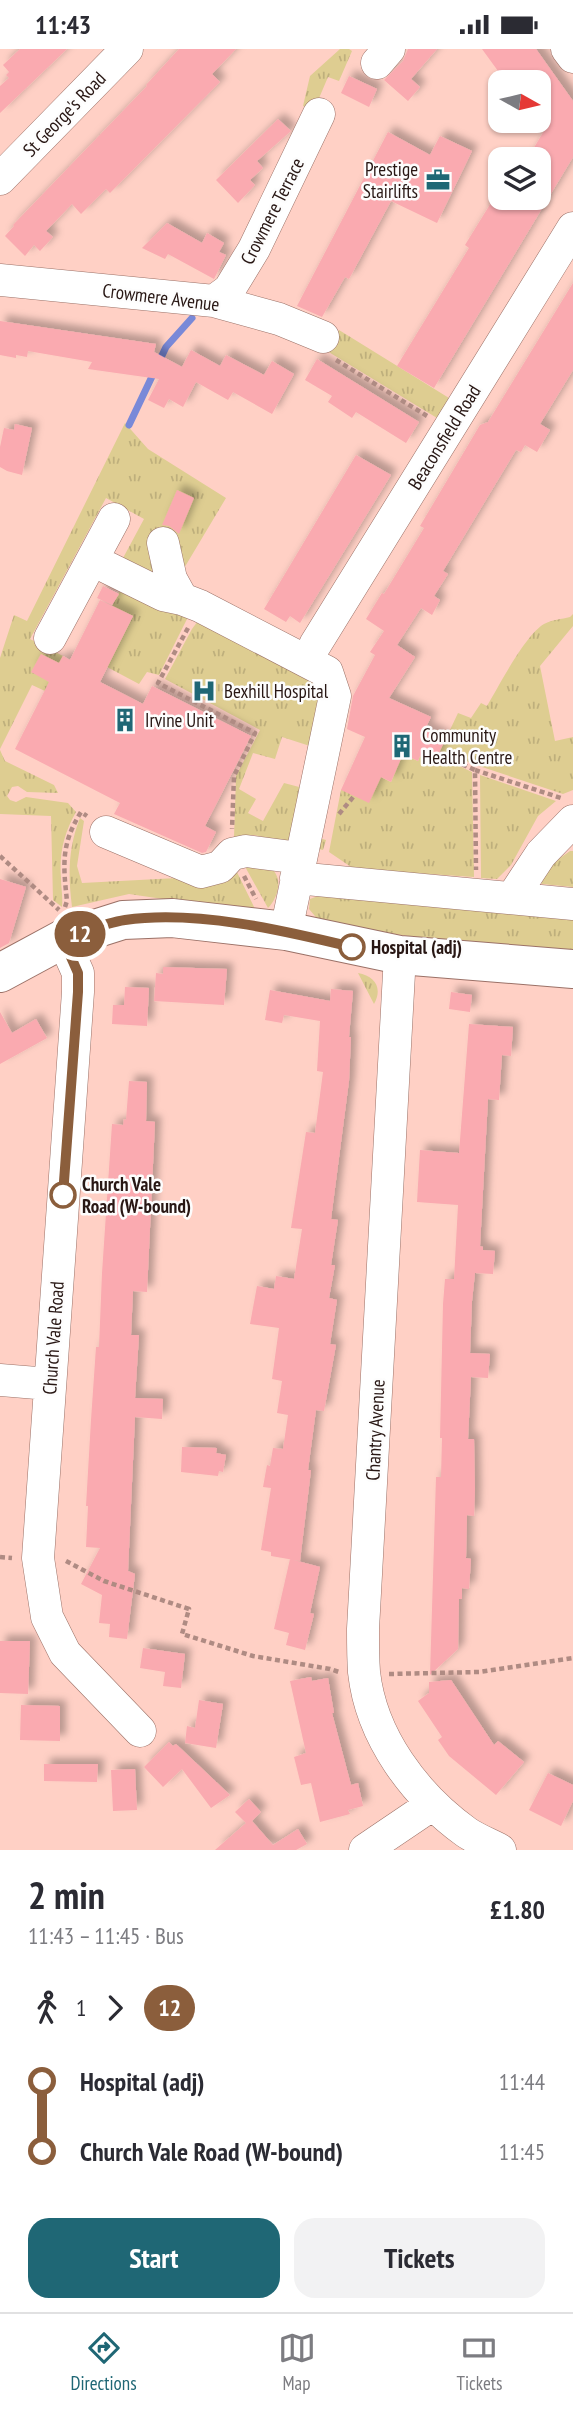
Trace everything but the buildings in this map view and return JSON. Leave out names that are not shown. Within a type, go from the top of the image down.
[{"type":"main road","points":[[0,973],[63,939],[123,921],[173,918],[286,931],[400,955],[573,969]]},
{"type":"street","points":[[567,49],[573,57]]},
{"type":"street","name":"St George's Road","points":[[0,179],[120,51]]},
{"type":"street","name":"Crowmere Terrace","points":[[214,301],[229,290],[254,249],[319,114]]},
{"type":"street","name":"Beaconsfield Road","points":[[315,645],[573,228]]},
{"type":"street","name":"Crowmere Avenue","points":[[0,281],[214,301],[279,319],[323,337]]},
{"type":"street","points":[[50,638],[114,519]]},
{"type":"street","points":[[163,543],[171,579],[191,602]]},
{"type":"street","points":[[92,560],[163,595],[191,602],[327,671],[335,696],[286,931]]},
{"type":"street","points":[[512,898],[570,812]]},
{"type":"street","points":[[99,825],[201,872],[219,867],[232,854],[246,851],[298,868],[477,895],[573,904]]},
{"type":"street","name":"Church Vale Road","points":[[63,939],[78,973],[78,992],[38,1558],[47,1617],[65,1653],[123,1725]]},
{"type":"street","name":"Chantry Avenue","points":[[400,955],[363,1629],[365,1674],[373,1710],[386,1741],[406,1775],[433,1804],[467,1832],[499,1850]]},
{"type":"street","points":[[0,1380],[49,1384]]},
{"type":"street","points":[[365,1850],[433,1804]]},
{"type":"path","points":[[323,337],[325,353],[449,429]]},
{"type":"path","points":[[191,602],[158,683],[255,733],[234,776],[232,854],[257,900],[286,931]]},
{"type":"path","points":[[439,754],[475,770],[559,797],[570,812]]},
{"type":"path","points":[[475,770],[477,895]]},
{"type":"path","points":[[332,821],[354,796]]},
{"type":"path","points":[[0,856],[63,913],[67,901],[64,850],[69,830],[80,812],[99,825]]},
{"type":"path","points":[[0,1557],[61,1558],[104,1581],[189,1609],[182,1634],[253,1655],[330,1668]]},
{"type":"path","points":[[365,1674],[479,1672],[573,1658]]},
{"type":"green space","points":[[340,49],[352,51],[339,81],[328,77],[314,110],[303,106],[310,76]]},
{"type":"green space","points":[[339,330],[449,398],[437,418],[327,351]]},
{"type":"green space","points":[[125,423],[148,449],[226,498],[183,570],[166,590],[123,558],[144,519],[106,498],[30,639],[63,656],[45,691],[32,685],[0,749],[0,658],[14,615],[27,621]]},
{"type":"green space","points":[[120,590],[190,613],[159,675],[147,672],[139,684],[107,667],[133,616],[112,606]]},
{"type":"green space","points":[[203,614],[318,675],[324,694],[313,747],[282,737],[275,759],[253,753],[239,789],[256,799],[248,813],[263,821],[284,783],[303,788],[291,830],[326,840],[323,850],[254,835],[234,837],[236,776],[260,730],[165,679]]},
{"type":"green space","points":[[573,614],[573,626],[540,666],[555,741],[573,737],[573,790],[563,794],[440,751],[458,713],[471,718],[481,703],[487,706],[513,662],[537,630],[547,623]]},
{"type":"green space","points":[[0,750],[5,761],[54,785],[58,793],[27,792],[18,786],[12,787],[7,796],[10,800],[16,802],[26,797],[68,803],[76,812],[65,836],[62,852],[62,907],[53,900],[51,816],[0,814]]},
{"type":"green space","points":[[393,750],[418,761],[420,756],[435,763],[438,756],[472,772],[474,877],[354,869],[329,852],[341,790],[381,777],[391,782],[397,767],[388,762]]},
{"type":"green space","points":[[480,775],[556,801],[538,816],[511,865],[497,879],[481,878]]},
{"type":"green space","points":[[80,818],[84,821],[77,866],[82,883],[177,878],[235,868],[257,913],[129,894],[72,907],[70,862]]},
{"type":"green space","points":[[573,851],[573,887],[542,884],[540,881],[553,863]]},
{"type":"green space","points":[[243,863],[266,866],[276,874],[277,892],[268,908]]},
{"type":"green space","points":[[326,893],[573,912],[573,954],[446,942],[320,922],[309,909],[310,899]]},
{"type":"green space","points":[[358,973],[369,977],[376,984],[378,993],[374,1004]]},
{"type":"waterway","points":[[129,425],[166,347],[192,318]]},
{"type":"bus line","name":"12","points":[[63,1195],[78,973],[63,939],[123,921],[173,918],[286,931],[352,947]]},
{"type":"place","name":"Prestige Stairlifts","points":[[438,180]]},
{"type":"place","name":"Bexhill Hospital","points":[[204,691]]},
{"type":"place","name":"Irvine Unit","points":[[125,720]]},
{"type":"place","name":"Community Health Centre","points":[[402,746]]},
{"type":"place","name":"Hospital (adj)","points":[[352,947]]},
{"type":"place","name":"Church Vale Road (W-bound)","points":[[63,1195]]}]
